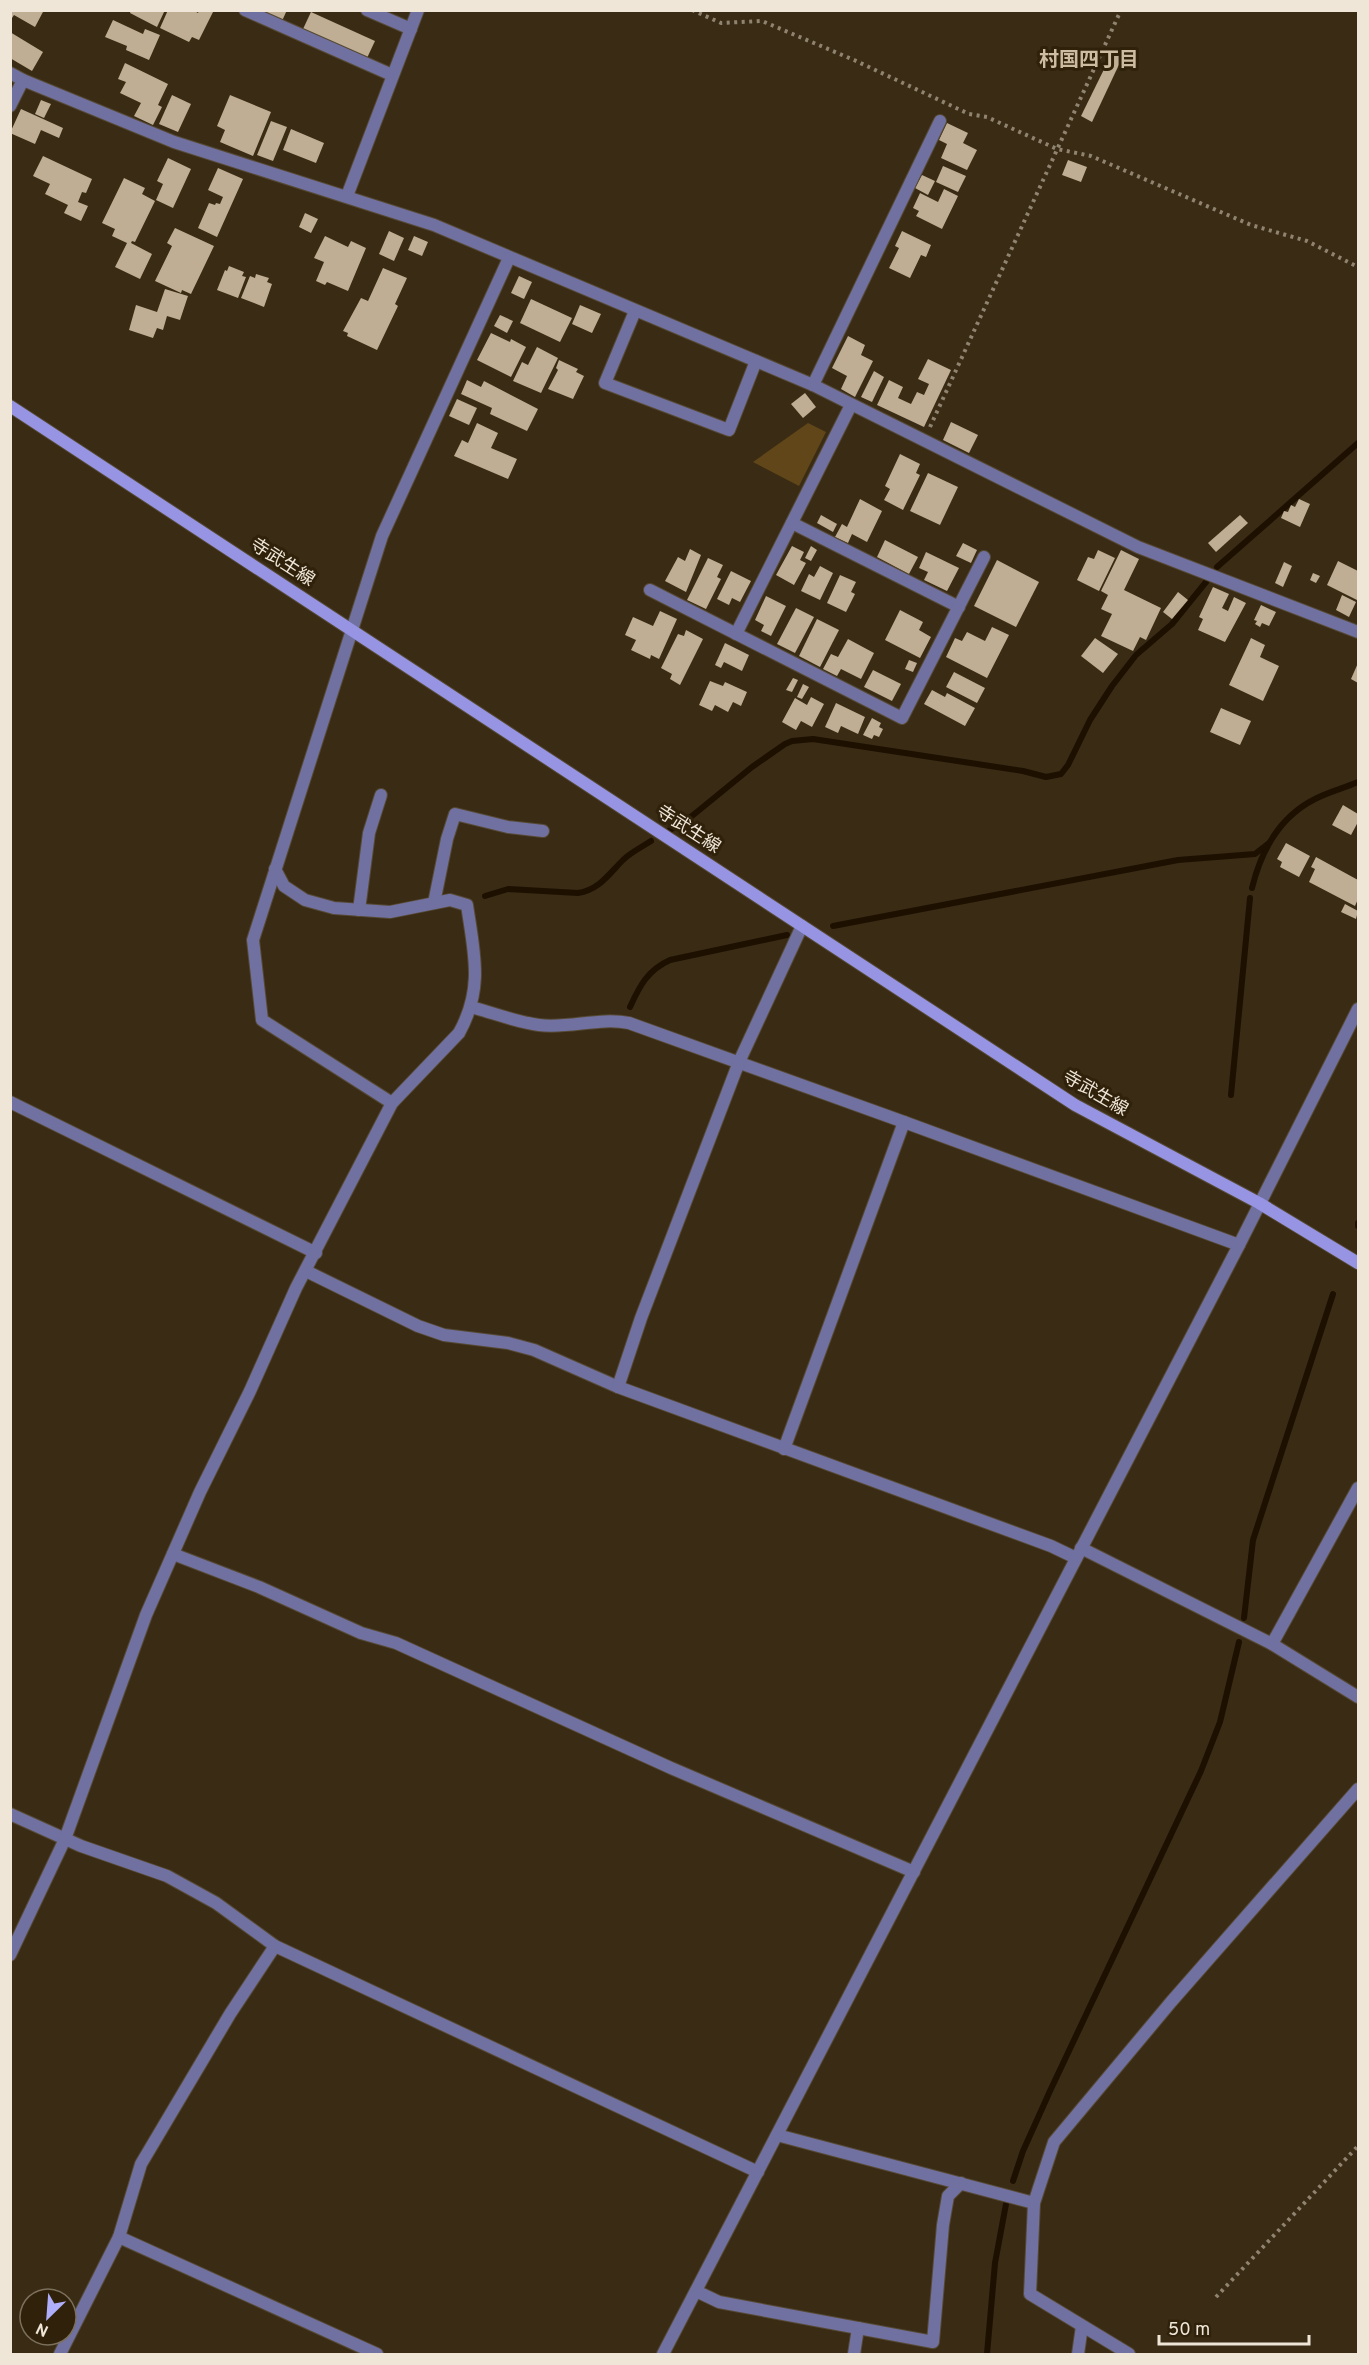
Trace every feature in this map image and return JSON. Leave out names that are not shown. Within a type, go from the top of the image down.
[{"type":"main road","name":"寺武生線","points":[[10,406],[1075,1105],[1259,1203],[1316,1235],[1359,1263]]},
{"type":"street","points":[[245,10],[392,75]]},
{"type":"street","points":[[367,10],[411,29]]},
{"type":"street","points":[[347,196],[417,10]]},
{"type":"street","points":[[10,73],[174,141],[269,174],[347,196],[434,225],[813,385],[1138,547],[1359,632]]},
{"type":"street","points":[[10,106],[23,80]]},
{"type":"street","points":[[813,385],[940,121]]},
{"type":"street","points":[[392,1103],[262,1020],[253,940],[382,536],[509,258]]},
{"type":"street","points":[[635,311],[605,383],[729,430],[756,361]]},
{"type":"street","points":[[736,634],[851,405]]},
{"type":"street","points":[[792,523],[959,607]]},
{"type":"street","points":[[650,590],[902,718],[984,557]]},
{"type":"street","points":[[359,910],[369,833],[381,795]]},
{"type":"street","points":[[434,903],[447,839],[455,814],[508,827],[543,831]]},
{"type":"street","points":[[10,1955],[65,1839],[146,1615],[220,1450],[306,1271],[392,1103],[459,1033],[476,991],[476,972],[467,905],[450,900],[390,912],[359,910],[305,900],[284,886],[275,869]]},
{"type":"street","points":[[618,1388],[641,1318],[740,1062],[802,926]]},
{"type":"street","points":[[471,1007],[540,1025],[566,1026],[621,1021],[740,1062],[1239,1245]]},
{"type":"street","points":[[663,2355],[1239,1245],[1359,1009]]},
{"type":"street","points":[[10,1102],[316,1253]]},
{"type":"street","points":[[784,1449],[904,1122]]},
{"type":"street","points":[[306,1271],[418,1326],[444,1335],[508,1343],[534,1350],[618,1388],[1051,1546],[1079,1553],[1272,1644],[1359,1696]]},
{"type":"street","points":[[1272,1644],[1359,1488]]},
{"type":"street","points":[[174,1554],[259,1587],[361,1633],[396,1642],[671,1768],[914,1872]]},
{"type":"street","points":[[1129,2355],[1030,2294],[1034,2203],[1054,2142],[1171,2002],[1359,1789]]},
{"type":"street","points":[[10,1815],[65,1839],[167,1876],[216,1903],[275,1946],[758,2172]]},
{"type":"street","points":[[60,2355],[119,2237],[141,2164],[230,2014],[275,1946]]},
{"type":"street","points":[[777,2135],[1034,2203]]},
{"type":"street","points":[[696,2291],[719,2302],[933,2342],[943,2225],[948,2196],[961,2184]]},
{"type":"street","points":[[119,2237],[377,2355]]},
{"type":"street","points":[[1078,2355],[1082,2326]]},
{"type":"street","points":[[854,2355],[858,2328]]},
{"type":"path","points":[[692,10],[721,23],[762,21],[854,60],[969,114],[987,117],[1057,149],[1091,156],[1251,225],[1307,241],[1359,267]]},
{"type":"path","points":[[923,441],[1121,10]]},
{"type":"path","points":[[1216,2297],[1359,2146]]},
{"type":"shaded area","points":[[808,423],[826,432],[799,486],[753,462]]},
{"type":"building","points":[[10,10],[44,10],[35,27],[14,15],[10,21]]},
{"type":"building","points":[[131,10],[165,10],[157,27],[130,13]]},
{"type":"building","points":[[168,10],[213,12],[199,40],[192,37],[189,42],[160,28]]},
{"type":"building","points":[[259,10],[287,10],[282,21]]},
{"type":"building","points":[[311,12],[375,41],[367,58],[303,29]]},
{"type":"building","points":[[113,20],[143,34],[145,29],[160,35],[149,60],[126,50],[127,46],[105,37]]},
{"type":"building","points":[[10,32],[43,52],[32,71],[10,58]]},
{"type":"building","points":[[1114,49],[1124,54],[1092,122],[1081,116]]},
{"type":"building","points":[[125,63],[168,84],[158,105],[162,107],[153,125],[134,116],[141,103],[120,93],[126,82],[118,79]]},
{"type":"building","points":[[172,95],[191,104],[178,132],[159,124]]},
{"type":"building","points":[[230,95],[271,112],[253,156],[220,142],[225,130],[217,126]]},
{"type":"building","points":[[41,100],[51,104],[44,118],[35,114]]},
{"type":"building","points":[[21,109],[63,128],[59,138],[41,130],[35,144],[10,133]]},
{"type":"building","points":[[271,121],[287,127],[273,161],[257,155]]},
{"type":"building","points":[[947,123],[968,133],[963,143],[977,150],[967,170],[941,158],[947,144],[939,140]]},
{"type":"building","points":[[291,129],[324,143],[316,163],[283,150]]},
{"type":"building","points":[[43,156],[92,179],[86,193],[82,192],[78,202],[88,206],[81,221],[64,213],[68,205],[45,194],[50,184],[33,176]]},
{"type":"building","points":[[168,158],[191,169],[173,208],[156,200],[163,184],[157,181]]},
{"type":"building","points":[[1068,160],[1087,167],[1081,182],[1062,175]]},
{"type":"building","points":[[943,166],[966,176],[958,192],[936,182]]},
{"type":"building","points":[[218,168],[243,179],[217,237],[198,228],[209,203],[220,204],[223,197],[208,190]]},
{"type":"building","points":[[922,175],[935,181],[928,195],[915,188]]},
{"type":"building","points":[[124,178],[145,188],[142,194],[155,201],[135,242],[131,243],[152,254],[140,279],[115,267],[127,243],[112,236],[115,229],[102,223]]},
{"type":"building","points":[[944,189],[958,196],[942,229],[916,216],[919,211],[913,208],[920,193],[938,202]]},
{"type":"building","points":[[305,213],[318,219],[311,233],[299,227]]},
{"type":"building","points":[[175,228],[214,246],[191,294],[182,290],[181,293],[155,281],[172,246],[167,243]]},
{"type":"building","points":[[389,231],[404,238],[394,261],[379,254]]},
{"type":"building","points":[[902,231],[931,245],[926,257],[921,255],[910,278],[889,268],[899,248],[895,246]]},
{"type":"building","points":[[325,236],[348,247],[351,241],[366,248],[348,291],[327,282],[325,285],[316,281],[324,262],[314,258]]},
{"type":"building","points":[[414,236],[428,242],[422,256],[408,250]]},
{"type":"building","points":[[229,266],[244,272],[242,276],[246,277],[238,298],[217,290]]},
{"type":"building","points":[[383,268],[407,278],[395,304],[398,306],[377,350],[347,336],[348,333],[343,331],[361,298],[368,301]]},
{"type":"building","points":[[256,274],[269,278],[267,282],[272,284],[264,307],[241,298],[250,276],[255,278]]},
{"type":"building","points":[[519,276],[532,282],[524,299],[511,293]]},
{"type":"building","points":[[165,289],[188,296],[180,320],[167,316],[163,330],[157,328],[153,338],[129,330],[136,305],[157,312]]},
{"type":"building","points":[[531,299],[572,318],[560,342],[520,323]]},
{"type":"building","points":[[580,305],[601,314],[592,333],[572,324]]},
{"type":"building","points":[[500,315],[513,321],[507,333],[494,326]]},
{"type":"building","points":[[491,333],[510,342],[511,339],[526,347],[511,377],[477,360]]},
{"type":"building","points":[[848,336],[865,345],[861,355],[873,361],[855,397],[841,389],[847,376],[832,368]]},
{"type":"building","points":[[537,347],[558,358],[541,393],[513,381],[522,362],[528,365]]},
{"type":"building","points":[[928,359],[951,370],[924,427],[877,405],[889,380],[903,387],[898,398],[911,404],[917,392],[924,395],[929,384],[918,379]]},
{"type":"building","points":[[559,360],[578,369],[576,372],[584,376],[573,399],[548,389],[558,370],[556,368]]},
{"type":"building","points":[[874,371],[884,377],[872,402],[861,397]]},
{"type":"building","points":[[467,380],[481,387],[484,381],[538,409],[527,431],[490,414],[492,408],[461,394]]},
{"type":"building","points":[[805,393],[816,407],[803,418],[791,404]]},
{"type":"building","points":[[457,399],[477,408],[469,425],[449,416]]},
{"type":"building","points":[[951,422],[978,435],[969,453],[943,440]]},
{"type":"building","points":[[477,423],[498,433],[491,448],[517,459],[508,479],[454,456],[462,440],[468,443]]},
{"type":"building","points":[[900,454],[920,464],[916,473],[920,475],[903,510],[884,500],[890,489],[885,486]]},
{"type":"building","points":[[928,473],[958,487],[940,525],[910,511]]},
{"type":"building","points":[[860,499],[882,511],[867,542],[852,534],[848,543],[835,537],[842,524],[847,527]]},
{"type":"building","points":[[1299,499],[1310,504],[1300,527],[1281,518],[1284,511],[1288,512],[1291,505],[1295,507]]},
{"type":"building","points":[[821,515],[837,524],[833,532],[817,523]]},
{"type":"building","points":[[1240,515],[1248,523],[1216,552],[1208,543]]},
{"type":"building","points":[[885,540],[918,557],[909,574],[877,557]]},
{"type":"building","points":[[963,543],[977,550],[971,563],[956,556]]},
{"type":"building","points":[[792,546],[804,552],[800,560],[806,563],[794,585],[776,575]]},
{"type":"building","points":[[811,546],[817,550],[811,561],[805,558]]},
{"type":"building","points":[[690,549],[701,555],[686,592],[665,581],[678,557],[685,561]]},
{"type":"building","points":[[1098,550],[1115,558],[1099,591],[1077,580],[1088,557],[1094,559]]},
{"type":"building","points":[[1121,550],[1139,559],[1124,590],[1161,608],[1146,640],[1140,637],[1133,651],[1101,636],[1112,614],[1101,609],[1108,595],[1101,591]]},
{"type":"building","points":[[926,552],[959,568],[947,591],[924,580],[928,572],[919,568]]},
{"type":"building","points":[[708,558],[723,565],[717,577],[721,579],[706,609],[687,600]]},
{"type":"building","points":[[997,560],[1039,582],[1016,627],[974,606]]},
{"type":"building","points":[[1338,561],[1358,571],[1357,600],[1327,585]]},
{"type":"building","points":[[1284,562],[1292,566],[1283,587],[1275,583]]},
{"type":"building","points":[[820,566],[833,573],[820,600],[801,591],[809,574],[814,577]]},
{"type":"building","points":[[731,571],[751,581],[740,602],[732,598],[729,605],[717,599]]},
{"type":"building","points":[[1313,573],[1320,576],[1316,583],[1310,580]]},
{"type":"building","points":[[840,575],[856,582],[851,592],[855,594],[846,612],[827,603]]},
{"type":"building","points":[[1213,587],[1229,594],[1222,608],[1228,611],[1234,597],[1246,603],[1225,642],[1198,630],[1203,619],[1199,617]]},
{"type":"building","points":[[1178,592],[1188,600],[1172,619],[1163,612]]},
{"type":"building","points":[[1342,595],[1356,602],[1349,617],[1336,610]]},
{"type":"building","points":[[766,596],[786,606],[771,636],[761,631],[764,625],[755,620]]},
{"type":"building","points":[[1261,605],[1276,612],[1269,626],[1262,623],[1260,627],[1255,624],[1257,621],[1254,620]]},
{"type":"building","points":[[796,608],[814,617],[795,653],[777,644]]},
{"type":"building","points":[[900,610],[923,622],[919,630],[931,637],[920,658],[885,640]]},
{"type":"building","points":[[660,611],[677,619],[659,659],[651,655],[650,659],[631,650],[636,640],[625,635],[633,617],[653,626]]},
{"type":"building","points":[[817,619],[839,630],[820,667],[799,656]]},
{"type":"building","points":[[992,627],[1009,635],[987,678],[946,657],[955,638],[962,641],[967,632],[985,641]]},
{"type":"building","points":[[686,630],[703,639],[680,685],[670,679],[672,674],[661,668],[678,634],[684,636]]},
{"type":"building","points":[[1095,638],[1118,654],[1103,673],[1081,656]]},
{"type":"building","points":[[1251,638],[1265,645],[1260,657],[1279,666],[1263,701],[1229,685]]},
{"type":"building","points":[[848,639],[874,653],[861,679],[841,669],[837,676],[823,669],[831,654],[838,657]]},
{"type":"building","points":[[725,643],[749,655],[742,671],[724,662],[721,668],[715,665]]},
{"type":"building","points":[[909,660],[917,663],[913,672],[905,669]]},
{"type":"building","points":[[1358,663],[1358,683],[1351,679]]},
{"type":"building","points":[[873,670],[901,684],[892,701],[864,687]]},
{"type":"building","points":[[954,672],[985,688],[977,703],[946,687]]},
{"type":"building","points":[[793,678],[798,680],[792,692],[786,690]]},
{"type":"building","points":[[710,681],[723,686],[725,682],[747,692],[741,706],[733,702],[728,712],[715,705],[712,711],[699,705]]},
{"type":"building","points":[[803,684],[809,687],[802,699],[797,697]]},
{"type":"building","points":[[932,690],[945,697],[947,693],[975,708],[965,726],[924,704]]},
{"type":"building","points":[[811,697],[824,704],[812,727],[801,721],[796,730],[782,722],[795,698],[807,705]]},
{"type":"building","points":[[836,703],[865,717],[858,734],[841,726],[838,733],[825,727]]},
{"type":"building","points":[[1221,708],[1251,721],[1240,745],[1210,732]]},
{"type":"building","points":[[872,718],[881,723],[879,727],[883,729],[879,737],[874,735],[872,739],[863,735]]},
{"type":"building","points":[[1343,805],[1358,814],[1358,822],[1351,835],[1332,825]]},
{"type":"building","points":[[1286,843],[1310,856],[1299,877],[1280,867],[1282,862],[1277,859]]},
{"type":"building","points":[[1316,857],[1358,880],[1358,899],[1355,906],[1309,882],[1315,869],[1311,867]]},
{"type":"building","points":[[1345,904],[1358,911],[1356,919],[1341,912]]},
{"type":"waterway","points":[[1217,567],[1358,443]]},
{"type":"waterway","points":[[667,832],[692,816],[752,767],[792,741],[813,739],[1023,771],[1046,777],[1061,774],[1068,765],[1090,720],[1112,686],[1136,655],[1172,624],[1206,582]]},
{"type":"waterway","points":[[1252,888],[1266,848],[1291,815],[1302,806],[1325,794],[1358,782]]},
{"type":"waterway","points":[[485,896],[508,889],[578,893],[592,889],[626,857],[651,841]]},
{"type":"waterway","points":[[833,926],[1178,860],[1255,854],[1269,843]]},
{"type":"waterway","points":[[1231,1095],[1250,898]]},
{"type":"waterway","points":[[630,1007],[650,973],[670,960],[787,935]]},
{"type":"waterway","points":[[1244,1618],[1253,1540],[1333,1294]]},
{"type":"waterway","points":[[1013,2181],[1023,2151],[1050,2091],[1201,1771],[1220,1722],[1239,1642]]},
{"type":"waterway","points":[[987,2354],[995,2263],[1006,2204]]},
{"type":"district","name":"村国四丁目","points":[[1089,61]]}]
